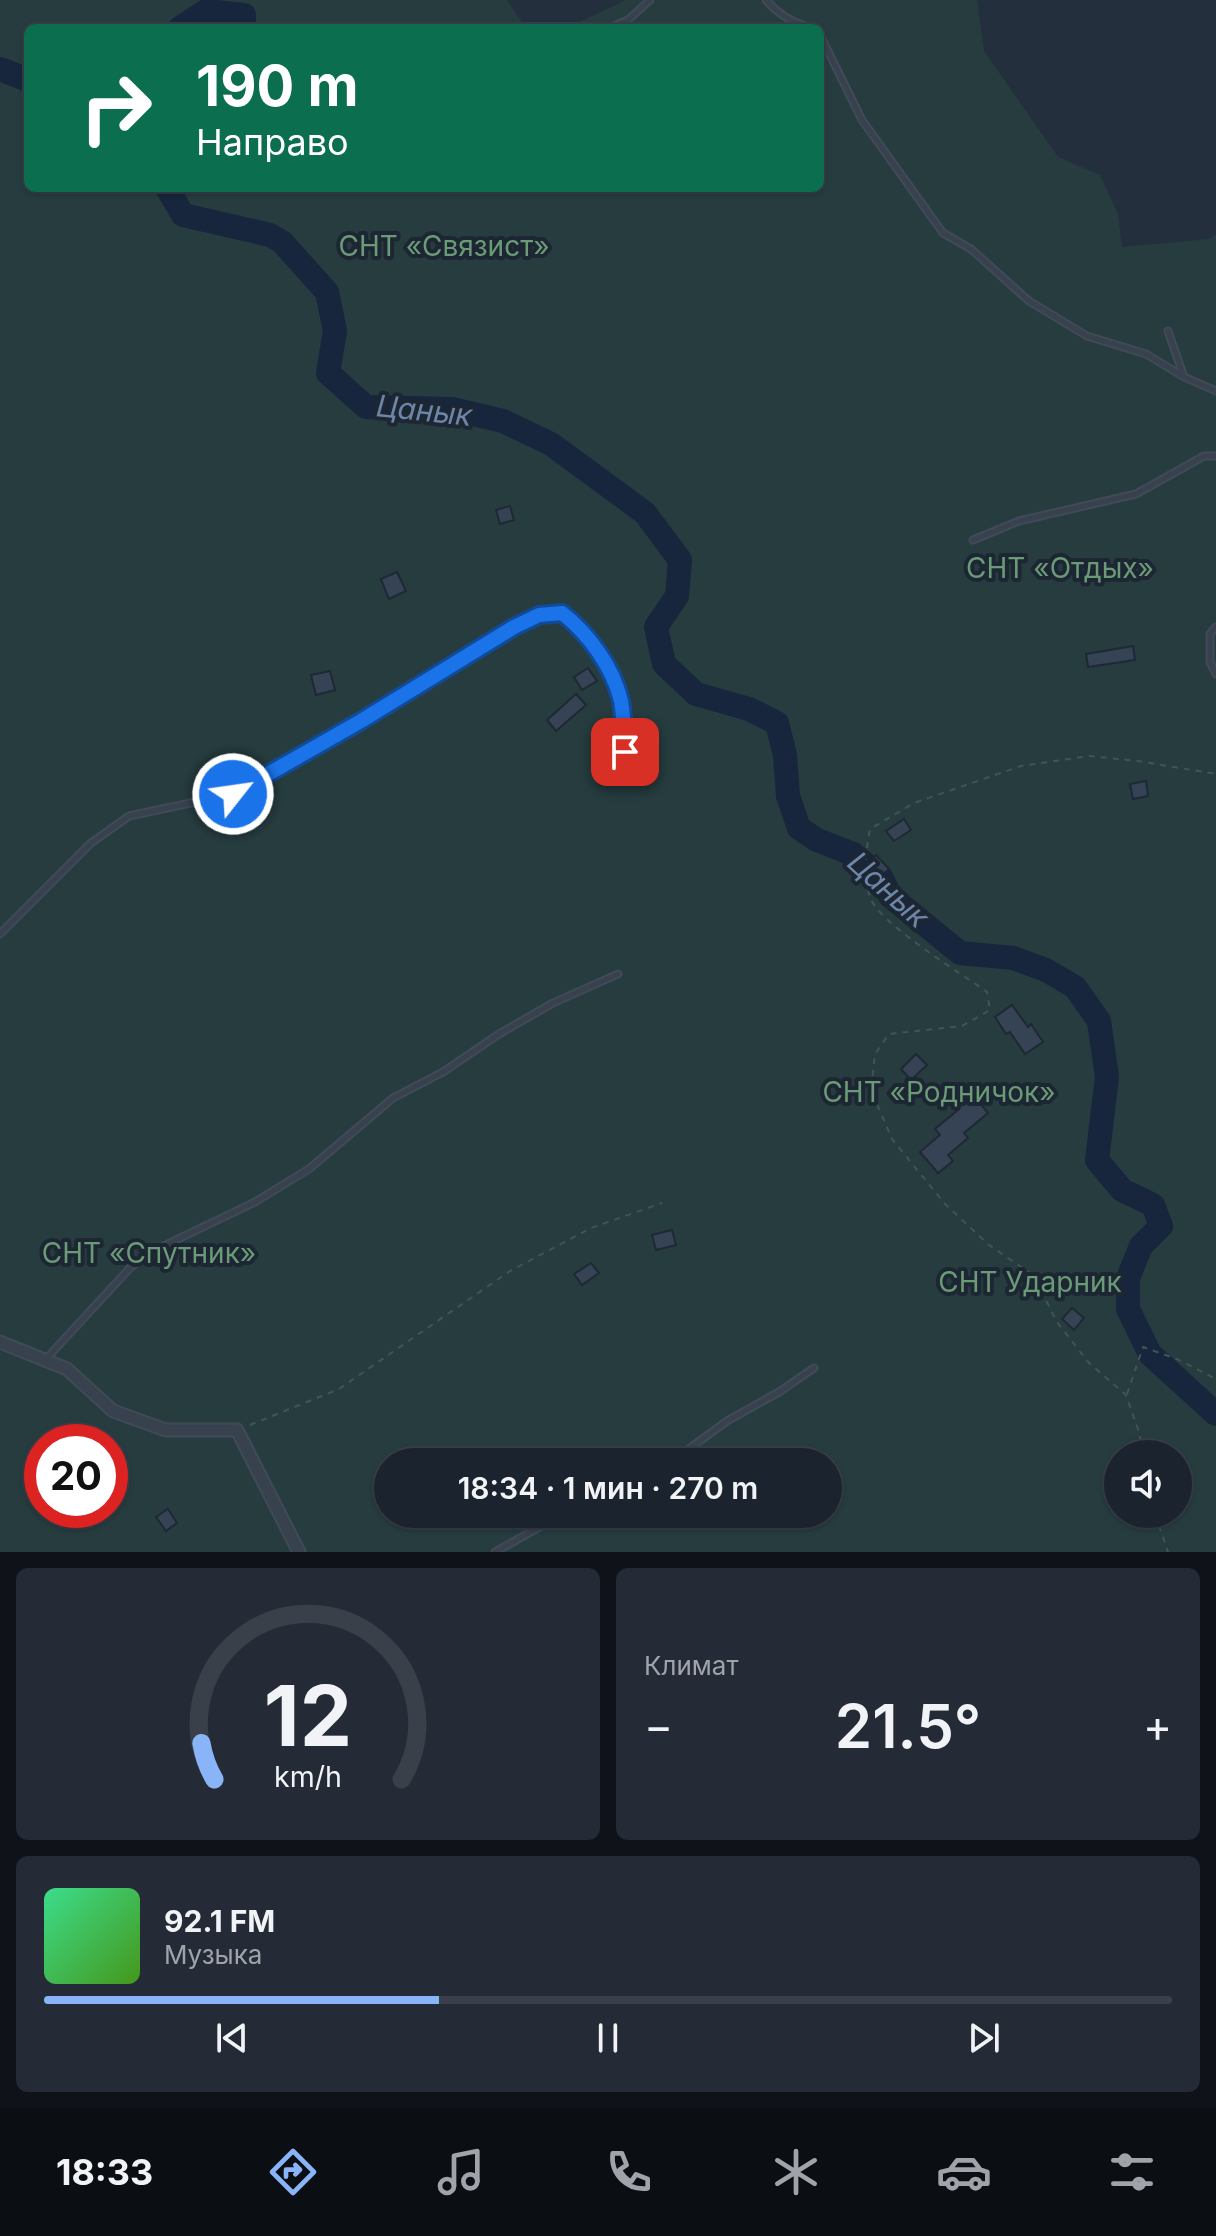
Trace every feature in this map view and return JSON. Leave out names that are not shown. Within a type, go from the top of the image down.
[{"type":"street","points":[[0,1342],[67,1369],[113,1411],[166,1430],[237,1430],[299,1552]]},
{"type":"lane","points":[[618,24],[628,20],[650,0]]},
{"type":"lane","points":[[766,0],[776,12],[798,24]]},
{"type":"lane","points":[[824,43],[862,120],[943,233],[971,249],[1029,301],[1087,336],[1146,354],[1184,377],[1216,391]]},
{"type":"lane","points":[[1168,331],[1184,377]]},
{"type":"lane","points":[[973,540],[1019,521],[1136,494],[1204,456],[1216,456]]},
{"type":"lane","points":[[0,934],[91,843],[129,816],[233,794],[539,615],[562,613],[581,628],[615,681],[621,704],[625,752]]},
{"type":"lane","points":[[1216,627],[1210,634],[1210,662],[1216,674]]},
{"type":"lane","points":[[46,1359],[130,1268],[151,1252],[255,1202],[309,1169],[393,1098],[443,1072],[499,1034],[553,1003],[618,974]]},
{"type":"lane","points":[[690,1448],[727,1421],[814,1368]]},
{"type":"lane","points":[[495,1552],[538,1528]]},
{"type":"path","points":[[1140,1440],[1126,1395],[1089,1363],[1057,1322],[1033,1275],[989,1245],[945,1204],[892,1139],[871,1090],[875,1054],[889,1034],[962,1026],[990,1010],[987,992],[893,926],[870,901],[864,867],[870,829],[914,803],[1021,766],[1089,756],[1216,774]]},
{"type":"path","points":[[237,1430],[339,1389],[510,1271],[591,1228],[662,1203]]},
{"type":"path","points":[[1126,1395],[1143,1347],[1177,1359],[1216,1379]]},
{"type":"path","points":[[1160,1528],[1168,1552]]},
{"type":"green space","points":[[0,0],[507,0],[523,24],[24,24],[24,192],[824,192],[824,24],[575,24],[626,0],[977,0],[984,51],[1058,157],[1100,175],[1118,214],[1122,247],[1209,239],[1216,235],[1216,1552],[0,1552]]},
{"type":"building","points":[[510,506],[514,520],[500,524],[496,510]]},
{"type":"building","points":[[397,572],[406,591],[389,599],[381,579]]},
{"type":"building","points":[[1133,646],[1135,660],[1088,667],[1086,654]]},
{"type":"building","points":[[588,668],[597,681],[582,690],[574,677]]},
{"type":"building","points":[[330,671],[335,690],[316,695],[311,675]]},
{"type":"building","points":[[576,694],[586,705],[556,731],[547,720]]},
{"type":"building","points":[[1146,781],[1148,796],[1133,799],[1130,784]]},
{"type":"building","points":[[904,819],[911,830],[894,841],[886,831]]},
{"type":"building","points":[[876,855],[889,869],[881,876],[868,863]]},
{"type":"building","points":[[1012,1005],[1043,1042],[1025,1054],[995,1017]]},
{"type":"building","points":[[916,1054],[927,1065],[911,1080],[901,1069]]},
{"type":"building","points":[[970,1091],[988,1113],[964,1133],[968,1138],[948,1155],[953,1161],[938,1173],[920,1152],[940,1135],[935,1129],[959,1109],[955,1104]]},
{"type":"building","points":[[672,1230],[676,1245],[656,1250],[652,1235]]},
{"type":"building","points":[[591,1263],[599,1273],[582,1285],[574,1274]]},
{"type":"building","points":[[1072,1308],[1084,1318],[1074,1330],[1062,1319]]},
{"type":"building","points":[[168,1509],[177,1523],[166,1531],[156,1517]]},
{"type":"waterway","name":"Цанык","points":[[186,24],[206,11],[244,15],[244,24]]},
{"type":"waterway","name":"Цанык","points":[[0,69],[24,78]]},
{"type":"waterway","name":"Цанык","points":[[169,192],[183,215],[270,235],[282,242],[327,292],[335,331],[328,373],[366,407],[452,409],[503,421],[551,444],[645,513],[680,560],[677,596],[656,627],[664,664],[696,694],[749,709],[777,723],[785,755],[788,796],[799,828],[817,840],[853,854],[881,877],[890,896],[960,953],[1013,958],[1046,970],[1075,987],[1099,1021],[1107,1077],[1097,1160],[1122,1190],[1153,1205],[1161,1226],[1141,1246],[1128,1278],[1128,1309],[1150,1354],[1216,1414]]},
{"type":"route","points":[[233,794],[539,615],[562,613],[581,628],[615,681],[621,704],[625,752]]},
{"type":"park label","name":"СНТ «Связист»","points":[[444,246]]},
{"type":"park label","name":"СНТ «Отдых»","points":[[1060,568]]},
{"type":"park label","name":"СНТ «Родничок»","points":[[939,1092]]},
{"type":"park label","name":"СНТ «Спутник»","points":[[149,1253]]},
{"type":"park label","name":"СНТ Ударник","points":[[1030,1282]]}]
